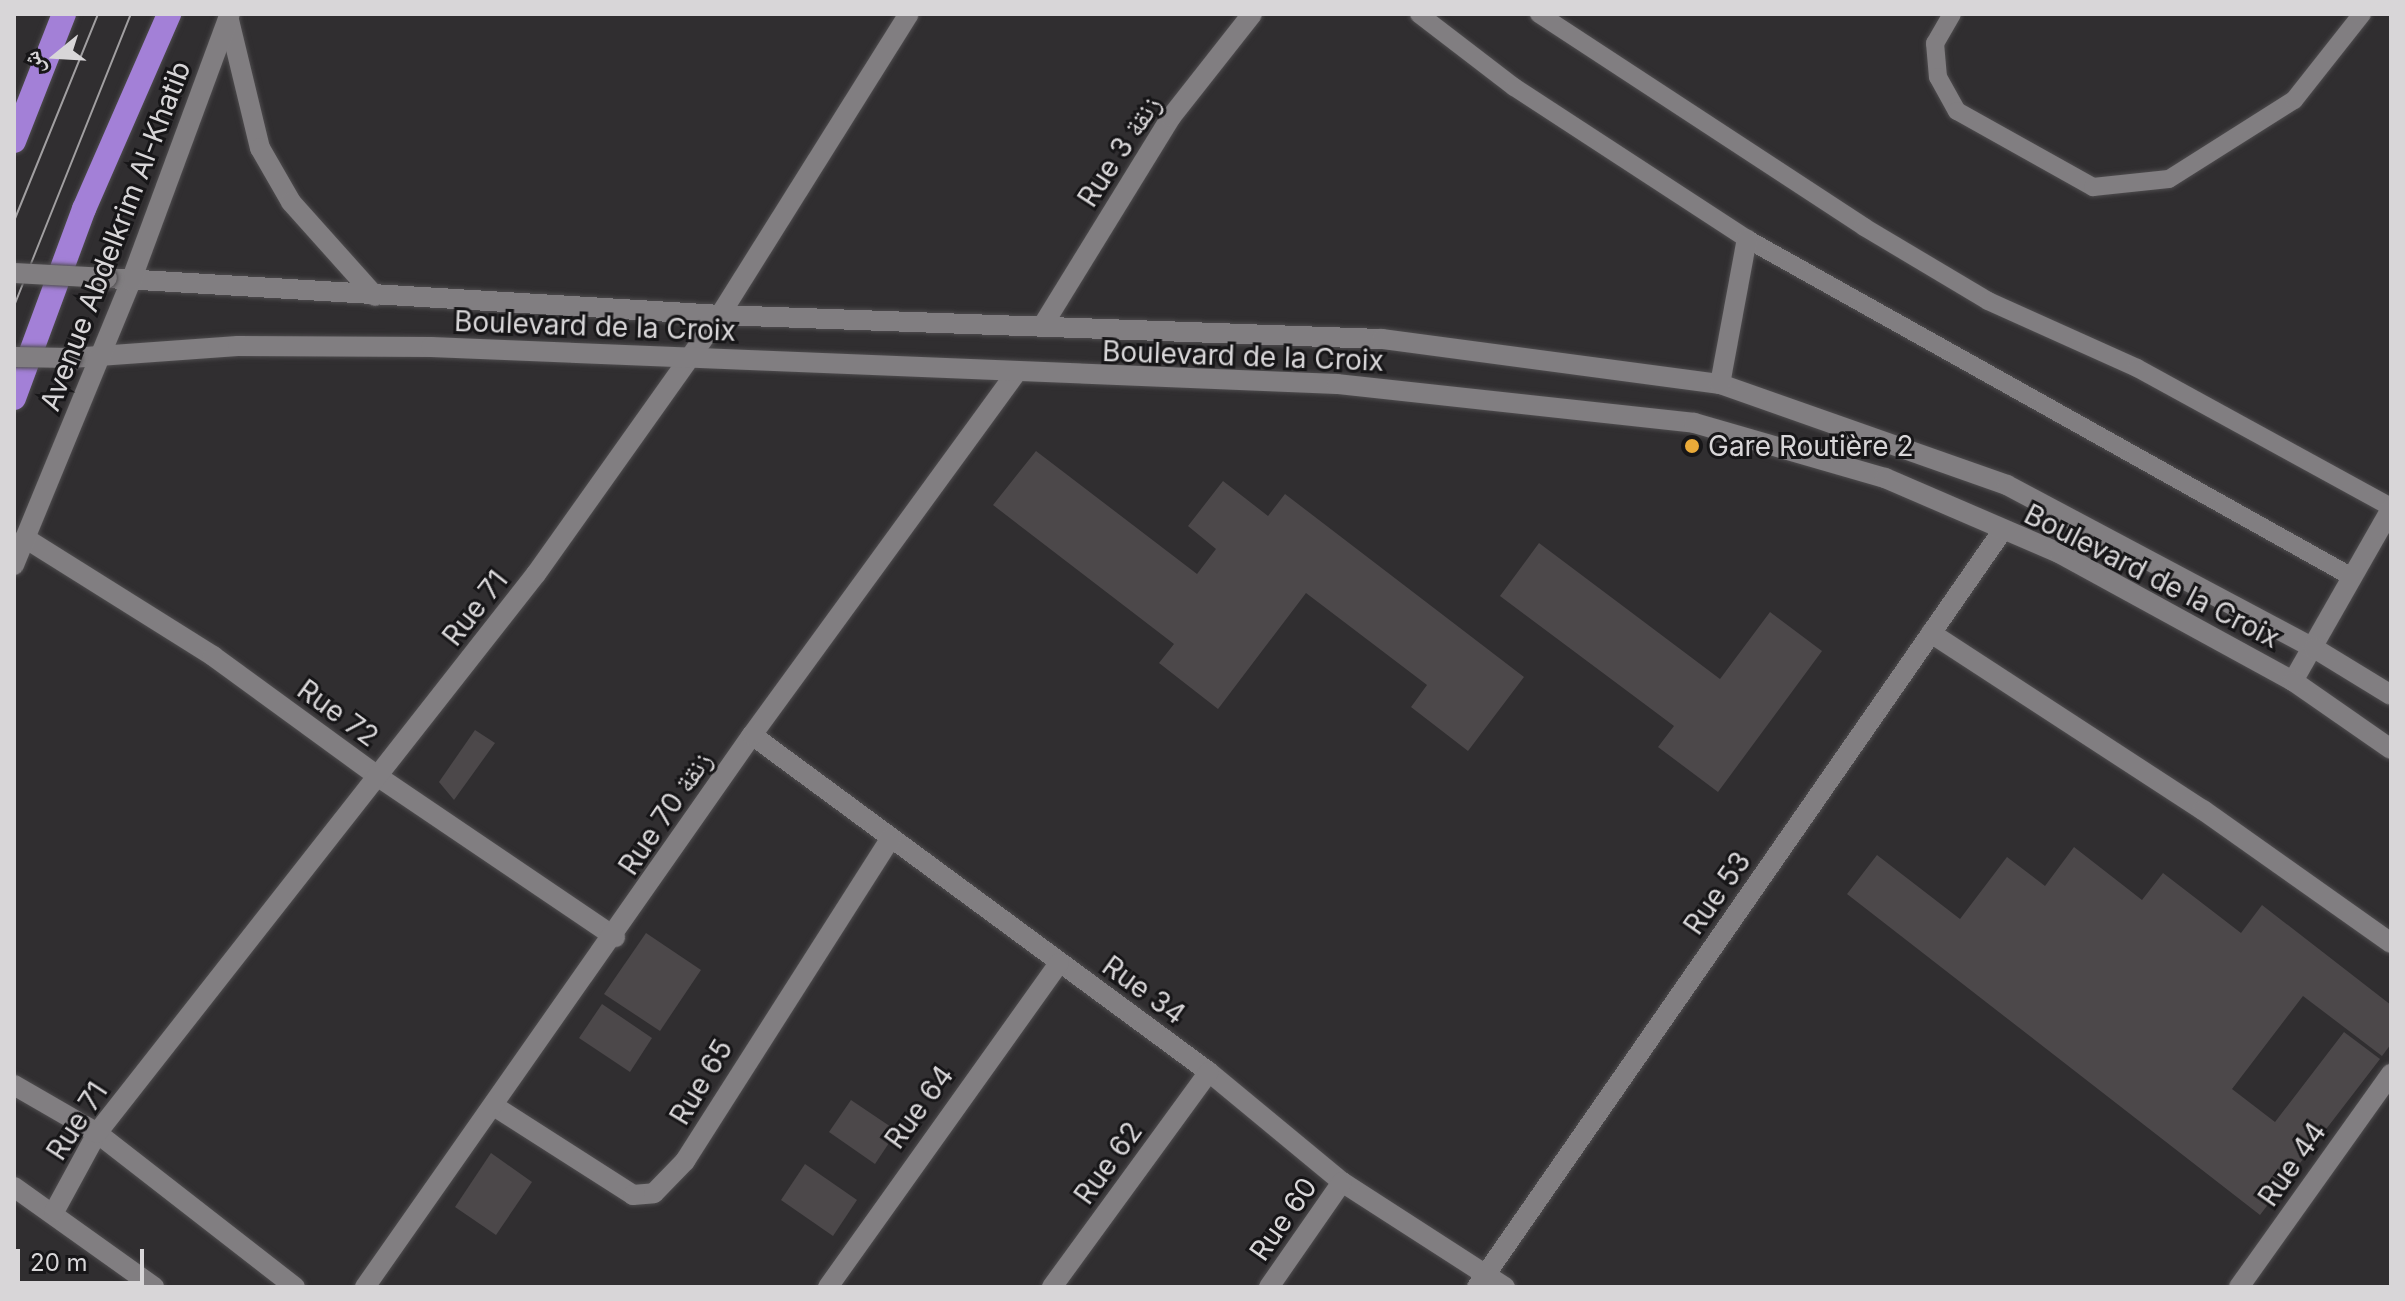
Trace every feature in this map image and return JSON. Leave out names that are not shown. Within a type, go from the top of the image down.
[{"type":"highway","points":[[14,141],[64,14]]},
{"type":"highway","points":[[14,398],[84,209],[169,14]]},
{"type":"street","name":"Rue 71","points":[[54,1212],[97,1133],[380,778],[536,574],[720,315],[909,14]]},
{"type":"street","name":"Rue 3 زنقة","points":[[1043,325],[1171,117],[1252,14]]},
{"type":"street","points":[[229,17],[260,148],[291,202],[375,296]]},
{"type":"street","name":"Avenue Abdelkrim Al-Khatib","points":[[14,565],[131,281],[229,17]]},
{"type":"street","points":[[1720,384],[1747,239]]},
{"type":"street","name":"Boulevard de la Croix","points":[[14,273],[720,315],[1382,339],[1720,384],[1972,469],[2051,506],[2314,648],[2391,695]]},
{"type":"street","name":"Boulevard de la Croix","points":[[14,357],[71,358],[238,346],[386,347],[690,357],[1015,374],[1337,384],[1694,423],[1885,478],[2129,588],[2293,681],[2391,749]]},
{"type":"street","name":"Rue 70 زنقة","points":[[365,1287],[615,937],[752,735],[1015,374]]},
{"type":"street","points":[[2293,681],[2391,508]]},
{"type":"street","name":"Rue 53","points":[[1481,1280],[2003,530]]},
{"type":"street","name":"Rue 72","points":[[25,538],[213,656],[380,778],[615,937]]},
{"type":"street","points":[[1931,633],[2203,810],[2391,943]]},
{"type":"street","name":"Rue 34","points":[[752,735],[1209,1072],[1342,1182],[1481,1280],[1505,1287]]},
{"type":"street","name":"Rue 65","points":[[494,1106],[633,1195],[654,1193],[685,1161],[891,838]]},
{"type":"street","name":"Rue 64","points":[[828,1287],[1059,963]]},
{"type":"street","name":"Rue 62","points":[[1052,1287],[1209,1072]]},
{"type":"street","name":"Rue 44","points":[[2239,1287],[2391,1074]]},
{"type":"street","points":[[14,1085],[97,1133],[295,1287]]},
{"type":"street","name":"Rue 60","points":[[1269,1287],[1342,1182]]},
{"type":"street","points":[[14,1187],[54,1212],[154,1287]]},
{"type":"lane","points":[[1419,14],[1514,87],[1747,239],[2352,577]]},
{"type":"lane","points":[[1539,14],[1864,227],[1988,301],[2137,368],[2391,508]]},
{"type":"lane","points":[[1952,14],[1935,43],[1938,77],[1957,111],[2093,187],[2169,179],[2294,100],[2362,14]]},
{"type":"building","points":[[1036,451],[1197,574],[1216,549],[1188,526],[1223,481],[1268,516],[1285,494],[1524,677],[1468,751],[1411,707],[1427,685],[1306,593],[1218,709],[1159,663],[1174,644],[993,505]]},
{"type":"building","points":[[1539,543],[1720,679],[1770,612],[1822,651],[1718,792],[1658,747],[1674,726],[1500,596]]},
{"type":"building","points":[[475,730],[495,743],[454,800],[439,782]]},
{"type":"building","points":[[2074,847],[2142,900],[2163,873],[2241,933],[2262,905],[2391,1005],[2391,1044],[2382,1056],[2303,996],[2232,1089],[2275,1122],[2344,1032],[2380,1059],[2260,1215],[1847,894],[1877,855],[1960,919],[2007,857],[2045,886]]},
{"type":"building","points":[[646,933],[701,970],[660,1031],[604,994]]},
{"type":"building","points":[[602,1004],[652,1038],[630,1072],[579,1038]]},
{"type":"building","points":[[851,1100],[897,1131],[875,1164],[829,1132]]},
{"type":"building","points":[[491,1153],[532,1182],[496,1235],[455,1207]]},
{"type":"building","points":[[805,1164],[857,1200],[833,1236],[781,1200]]},
{"type":"tram line","points":[[14,221],[98,14]]},
{"type":"tram line","points":[[14,306],[131,14]]},
{"type":"place","name":"Gare Routière 2","points":[[1692,446]]}]
